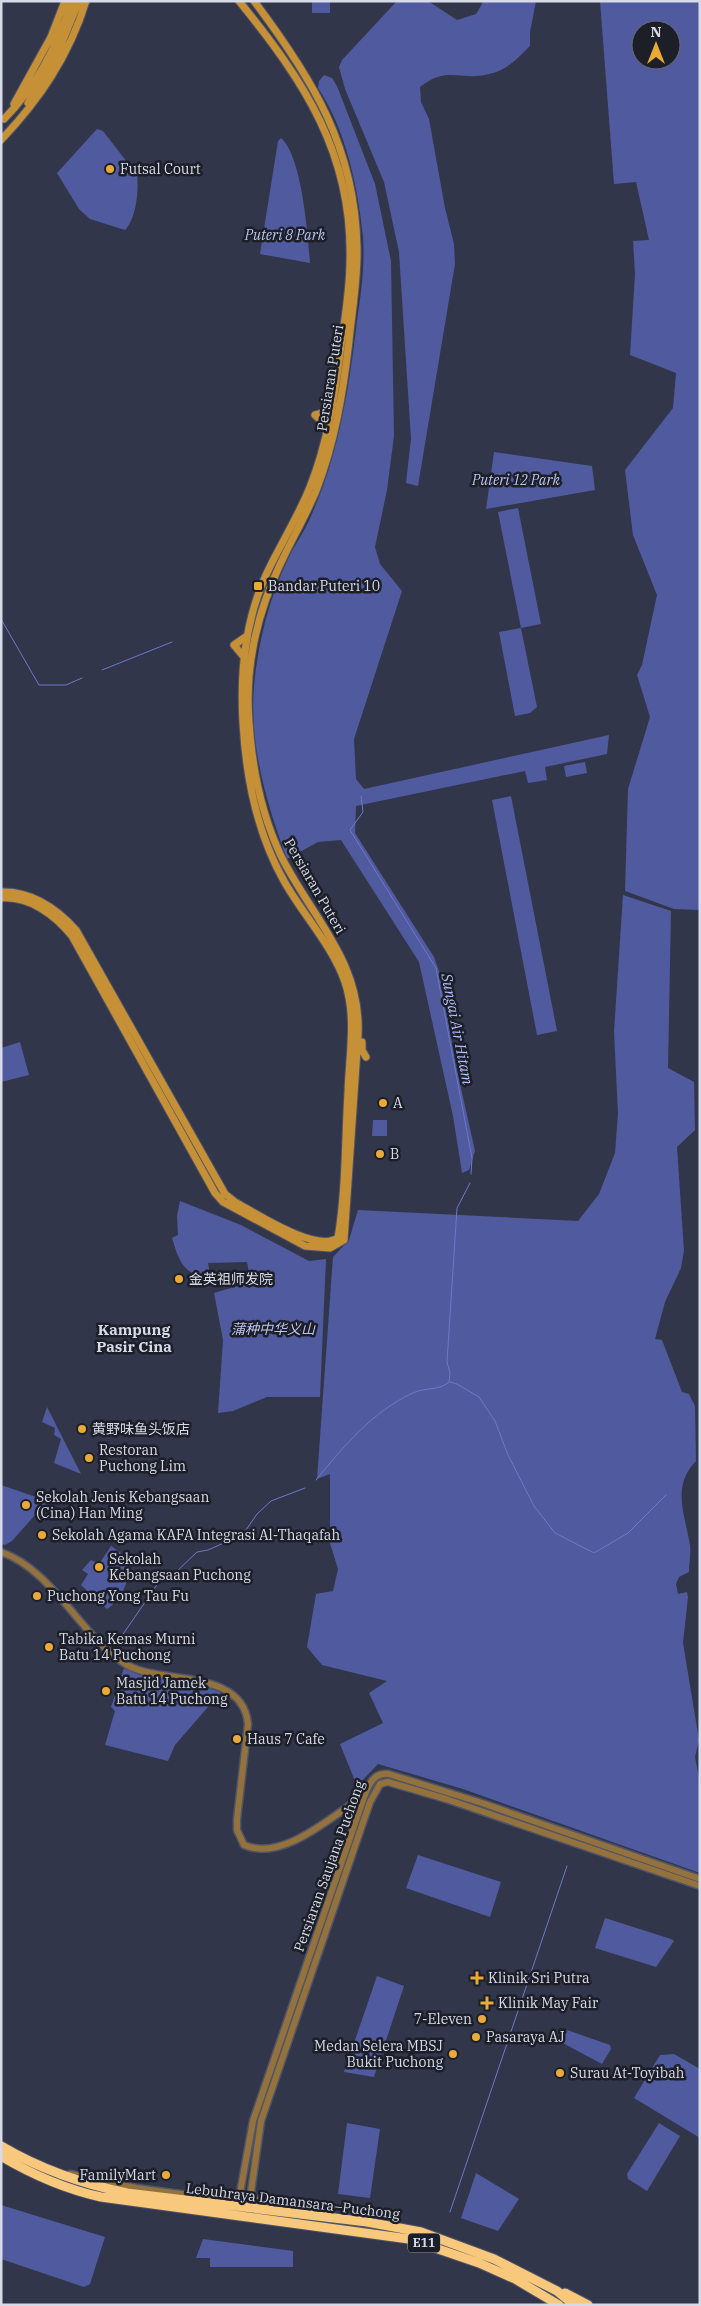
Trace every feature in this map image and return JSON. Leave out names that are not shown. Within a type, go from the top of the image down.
[{"type":"highway","name":"Lebuhraya Damansara–Puchong","points":[[1,2146],[54,2173],[127,2194],[367,2222],[421,2232],[456,2243],[494,2259],[557,2291],[574,2305]]},
{"type":"highway","name":"Lebuhraya Damansara–Puchong","points":[[1,2156],[35,2174],[77,2191],[101,2197],[409,2239],[479,2263],[515,2279],[559,2305]]},
{"type":"highway","points":[[557,2291],[588,2305]]},
{"type":"main road","points":[[3,121],[47,44],[65,1]]},
{"type":"main road","points":[[3,121],[18,106],[47,60],[72,1]]},
{"type":"main road","points":[[4,138],[56,57],[78,1]]},
{"type":"main road","points":[[4,138],[42,93],[57,71],[72,41],[86,1]]},
{"type":"main road","points":[[245,5],[255,2]]},
{"type":"main road","name":"Persiaran Puteri","points":[[1,892],[21,895],[45,903],[62,914],[76,930],[225,1194],[235,1202],[307,1239],[329,1242],[338,1238],[350,1056],[350,999],[341,972],[284,880],[259,825],[243,727],[242,694],[248,656],[270,588],[316,490],[334,439],[344,384],[357,248],[354,208],[348,178],[325,108],[291,52],[255,2]]},
{"type":"main road","name":"Persiaran Puteri","points":[[1,898],[23,900],[47,912],[72,936],[219,1198],[228,1206],[305,1246],[330,1248],[344,1240],[359,1019],[357,1002],[349,972],[290,873],[270,829],[250,737],[248,656],[246,645],[261,587],[306,496],[320,461],[327,431],[333,404],[350,266],[346,198],[336,158],[305,90],[245,5]]},
{"type":"main road","points":[[327,431],[322,421],[315,415],[328,411],[333,404]]},
{"type":"main road","points":[[246,645],[257,630]]},
{"type":"main road","points":[[248,635],[234,645],[248,656]]},
{"type":"main road","points":[[359,1019],[362,1032],[362,1050],[366,1056]]},
{"type":"street","points":[[1,1552],[9,1555],[32,1571],[120,1660],[144,1671],[214,1686],[238,1700],[246,1713],[248,1724],[237,1819],[238,1830],[244,1845],[260,1850],[284,1844],[311,1832],[356,1801],[363,1800]]},
{"type":"street","name":"Persiaran Saujana Puchong","points":[[229,2200],[240,2193],[253,2121],[363,1800],[374,1778],[379,1774],[389,1774],[491,1806],[700,1879]]},
{"type":"street","name":"Persiaran Saujana Puchong","points":[[264,2204],[254,2198],[251,2192],[261,2121],[372,1796],[380,1784],[388,1782],[446,1799],[700,1886]]},
{"type":"street","points":[[29,2161],[104,2182],[321,2212],[367,2222]]},
{"type":"green space","points":[[312,1],[330,1],[330,13],[312,13]]},
{"type":"green space","points":[[397,1],[428,1],[457,20],[476,14],[482,1],[536,1],[530,32],[530,46],[508,66],[482,76],[447,75],[430,80],[420,87],[421,102],[429,119],[445,208],[454,244],[455,264],[418,486],[406,483],[411,439],[399,252],[384,182],[345,89],[339,67],[342,60]]},
{"type":"green space","points":[[600,1],[700,1],[700,910],[674,909],[625,891],[628,789],[650,717],[637,675],[642,665],[657,595],[633,535],[625,470],[673,408],[676,373],[630,355],[635,274],[633,241],[649,240],[636,182],[614,184]]},
{"type":"green space","points":[[324,75],[332,78],[337,86],[375,184],[391,261],[394,436],[387,490],[375,547],[380,564],[402,591],[354,739],[356,779],[364,789],[609,735],[607,754],[545,767],[547,780],[528,783],[525,771],[356,806],[355,833],[434,957],[440,974],[456,1066],[475,1151],[469,1170],[462,1173],[453,1116],[419,962],[341,840],[318,842],[287,859],[266,796],[254,730],[254,686],[262,637],[275,589],[321,493],[336,445],[346,396],[360,300],[363,237],[358,199],[343,140],[328,104],[318,88],[319,81]]},
{"type":"green space","points":[[97,129],[103,131],[137,175],[136,204],[132,219],[125,230],[90,219],[79,209],[57,173]]},
{"type":"green space","name":"Puteri 8 Park","points":[[281,138],[288,147],[299,178],[303,197],[310,263],[260,254],[278,141]]},
{"type":"green space","name":"Puteri 12 Park","points":[[494,452],[592,466],[595,490],[486,509]]},
{"type":"green space","name":"Puteri 12 Park","points":[[518,508],[541,624],[521,628],[498,512]]},
{"type":"green space","points":[[521,628],[537,707],[530,713],[515,716],[499,632]]},
{"type":"green space","points":[[585,762],[587,773],[566,777],[564,766]]},
{"type":"green space","points":[[511,796],[557,1031],[537,1035],[492,800]]},
{"type":"green space","points":[[623,895],[671,911],[668,1068],[694,1082],[695,1130],[677,1147],[684,1251],[681,1268],[665,1302],[655,1339],[662,1340],[682,1392],[689,1394],[695,1406],[696,1461],[688,1471],[682,1491],[683,1512],[690,1545],[689,1572],[679,1577],[676,1584],[678,1594],[687,1592],[688,1597],[683,1643],[699,1740],[695,1757],[700,1783],[700,1873],[463,1789],[378,1764],[357,1786],[340,1744],[383,1723],[369,1693],[387,1681],[322,1665],[307,1647],[316,1594],[333,1591],[338,1569],[330,1543],[330,1474],[317,1479],[333,1257],[349,1240],[358,1210],[578,1221],[599,1194],[615,1153],[618,1114],[614,1032]]},
{"type":"green space","points":[[20,1042],[29,1075],[1,1082],[1,1048]]},
{"type":"green space","points":[[373,1120],[387,1120],[387,1136],[372,1136]]},
{"type":"green space","name":"蒲种中华义山","points":[[180,1201],[241,1225],[309,1261],[326,1259],[320,1397],[267,1397],[233,1411],[218,1413],[223,1340],[214,1293],[251,1282],[247,1262],[208,1263],[211,1280],[189,1271],[184,1266],[172,1238],[178,1235],[177,1216]]},
{"type":"green space","points":[[47,1407],[81,1474],[54,1463],[61,1439],[54,1435],[55,1428],[42,1422]]},
{"type":"green space","points":[[1,1485],[39,1498],[49,1506],[35,1515],[12,1541],[5,1545],[1,1544]]},
{"type":"green space","points":[[111,1546],[131,1560],[125,1587],[113,1605],[107,1609],[81,1585],[88,1574],[82,1570],[91,1560],[99,1564]]},
{"type":"green space","points":[[124,1668],[141,1675],[185,1681],[221,1692],[175,1745],[168,1761],[105,1745],[115,1711],[111,1707]]},
{"type":"green space","points":[[418,1855],[501,1882],[490,1917],[406,1888]]},
{"type":"green space","points":[[605,1918],[674,1941],[656,1967],[595,1948]]},
{"type":"green space","points":[[377,1976],[404,1986],[374,2077],[344,2072]]},
{"type":"green space","points":[[567,2030],[610,2045],[611,2049],[602,2064],[559,2041],[562,2033]]},
{"type":"green space","points":[[674,2054],[700,2069],[700,2138],[634,2098],[660,2055]]},
{"type":"green space","points":[[347,2123],[380,2129],[370,2198],[338,2194]]},
{"type":"green space","points":[[659,2123],[680,2136],[647,2191],[628,2179],[627,2174]]},
{"type":"green space","points":[[476,2173],[519,2199],[498,2231],[461,2218]]},
{"type":"green space","points":[[1,2205],[105,2237],[90,2284],[84,2287],[1,2259]]},
{"type":"green space","points":[[203,2239],[293,2251],[293,2267],[210,2267],[210,2258],[196,2258]]},
{"type":"waterway","points":[[1,619],[39,685],[66,685],[82,678]]},
{"type":"waterway","points":[[102,670],[172,642]]},
{"type":"waterway","name":"Sungai Air Hitam","points":[[361,796],[363,812],[350,830],[436,968],[472,1158],[471,1174]]},
{"type":"waterway","name":"Sungai Air Hitam","points":[[316,1480],[348,1443],[385,1410],[413,1393],[441,1387],[449,1382],[450,1373],[447,1362],[457,1208],[470,1183]]},
{"type":"waterway","points":[[450,1382],[479,1397],[495,1421],[508,1455],[534,1506],[555,1533],[594,1553],[628,1533],[666,1495]]},
{"type":"waterway","name":"Sungai Air Hitam","points":[[175,1573],[197,1552],[208,1550],[235,1538],[246,1530],[257,1514],[271,1501],[305,1488]]},
{"type":"waterway","name":"Sungai Air Hitam","points":[[117,1643],[163,1576]]},
{"type":"waterway","points":[[450,2212],[567,1866]]},
{"type":"place","name":"Futsal Court","points":[[110,169]]},
{"type":"place","name":"Bandar Puteri 10","points":[[258,586]]},
{"type":"place","name":"A","points":[[383,1103]]},
{"type":"place","name":"B","points":[[380,1154]]},
{"type":"place","name":"金英祖师发院","points":[[179,1279]]},
{"type":"place","name":"黄野味鱼头饭店","points":[[82,1429]]},
{"type":"place","name":"Restoran Puchong Lim","points":[[89,1458]]},
{"type":"place","name":"Sekolah Jenis Kebangsaan (Cina) Han Ming","points":[[26,1505]]},
{"type":"place","name":"Sekolah Agama KAFA Integrasi Al-Thaqafah","points":[[42,1535]]},
{"type":"place","name":"Sekolah Kebangsaan Puchong","points":[[99,1567]]},
{"type":"place","name":"Puchong Yong Tau Fu","points":[[37,1596]]},
{"type":"place","name":"Tabika Kemas Murni Batu 14 Puchong","points":[[49,1647]]},
{"type":"place","name":"Masjid Jamek Batu 14 Puchong","points":[[106,1691]]},
{"type":"place","name":"Haus 7 Cafe","points":[[237,1739]]},
{"type":"place","name":"Klinik Sri Putra","points":[[477,1978]]},
{"type":"place","name":"Klinik May Fair","points":[[487,2003]]},
{"type":"place","name":"7-Eleven","points":[[482,2019]]},
{"type":"place","name":"Pasaraya AJ","points":[[476,2037]]},
{"type":"place","name":"Medan Selera MBSJ Bukit Puchong","points":[[453,2054]]},
{"type":"place","name":"Surau At-Toyibah","points":[[560,2073]]},
{"type":"place","name":"FamilyMart","points":[[166,2175]]},
{"type":"district","name":"Kampung Pasir Cina","points":[[134,1338]]}]
